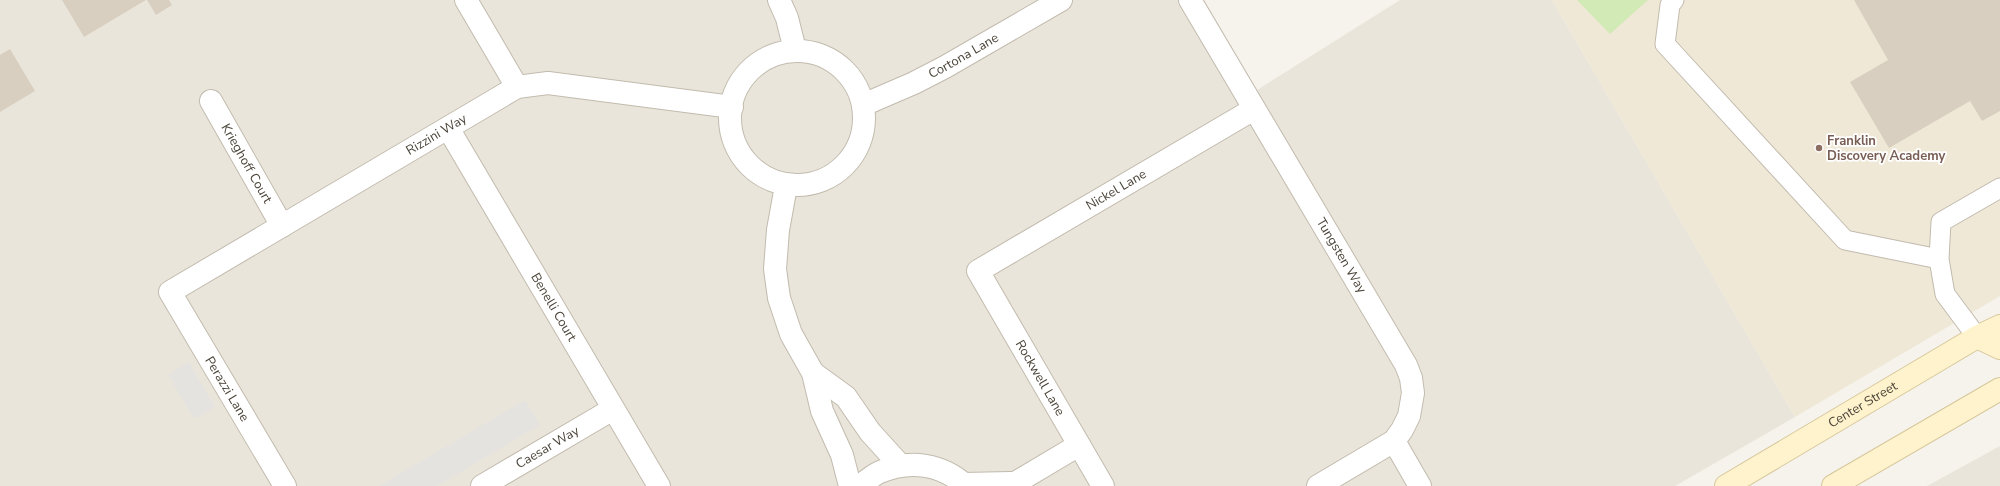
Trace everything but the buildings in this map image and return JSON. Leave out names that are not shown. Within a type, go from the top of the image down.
[{"type":"main road","name":"Center Street","points":[[1726,486],[1977,337],[2000,326]]},
{"type":"main road","points":[[1977,337],[2000,348]]},
{"type":"main road","points":[[1833,486],[2000,389]]},
{"type":"street","points":[[466,0],[517,87]]},
{"type":"street","points":[[779,0],[787,18],[795,50]]},
{"type":"street","name":"Cortona Lane","points":[[863,105],[914,83],[946,67],[1061,0]]},
{"type":"street","name":"Tungsten Way","points":[[1190,0],[1406,365],[1411,378],[1413,393],[1412,405],[1409,416],[1394,441],[1318,486]]},
{"type":"street","points":[[795,50],[815,53],[833,61],[848,74],[859,91],[863,105],[863,130],[857,149],[845,165],[828,177],[810,183],[786,186],[753,169],[740,154],[732,135],[730,115],[733,96],[743,78],[757,63],[775,54],[795,50]]},
{"type":"street","name":"Rizzini Way","points":[[170,292],[517,87],[548,83],[732,107]]},
{"type":"street","name":"Krieghoff Court","points":[[211,101],[282,226]]},
{"type":"street","name":"Nickel Lane","points":[[978,271],[1254,109]]},
{"type":"street","name":"Benelli Court","points":[[448,128],[659,486]]},
{"type":"street","points":[[786,186],[778,230],[775,269],[779,298],[791,334],[813,373],[822,412],[842,455],[850,486]]},
{"type":"street","name":"Rockwell Lane","points":[[978,271],[1103,486]]},
{"type":"street","name":"Perazzi Lane","points":[[170,292],[285,486]]},
{"type":"street","points":[[813,373],[846,397],[870,432],[900,464]]},
{"type":"street","name":"Caesar Way","points":[[482,486],[613,409]]},
{"type":"street","points":[[1394,441],[1420,486]]},
{"type":"street","points":[[860,486],[879,472],[900,464],[924,464],[947,472],[964,485],[1010,485],[1079,445]]},
{"type":"lane","points":[[1674,0],[1670,5],[1665,44],[1845,240],[1939,259]]},
{"type":"lane","points":[[1977,337],[1945,294],[1939,259],[1941,222],[2000,188]]},
{"type":"shaded area","points":[[0,0],[1204,0],[1257,90],[1400,0],[1552,0],[1795,417],[1675,486],[0,486]]},
{"type":"shaded area","name":"Franklin Discovery Academy","points":[[1552,0],[2000,0],[2000,296],[1795,417]]},
{"type":"shaded area","points":[[189,362],[215,407],[194,419],[168,375]]},
{"type":"shaded area","points":[[525,400],[540,425],[437,486],[379,486]]},
{"type":"shaded area","points":[[2000,446],[2000,486],[1927,486]]},
{"type":"green space","points":[[1577,0],[1648,0],[1610,34]]},
{"type":"place","name":"Franklin Discovery Academy","points":[[1819,148]]}]
